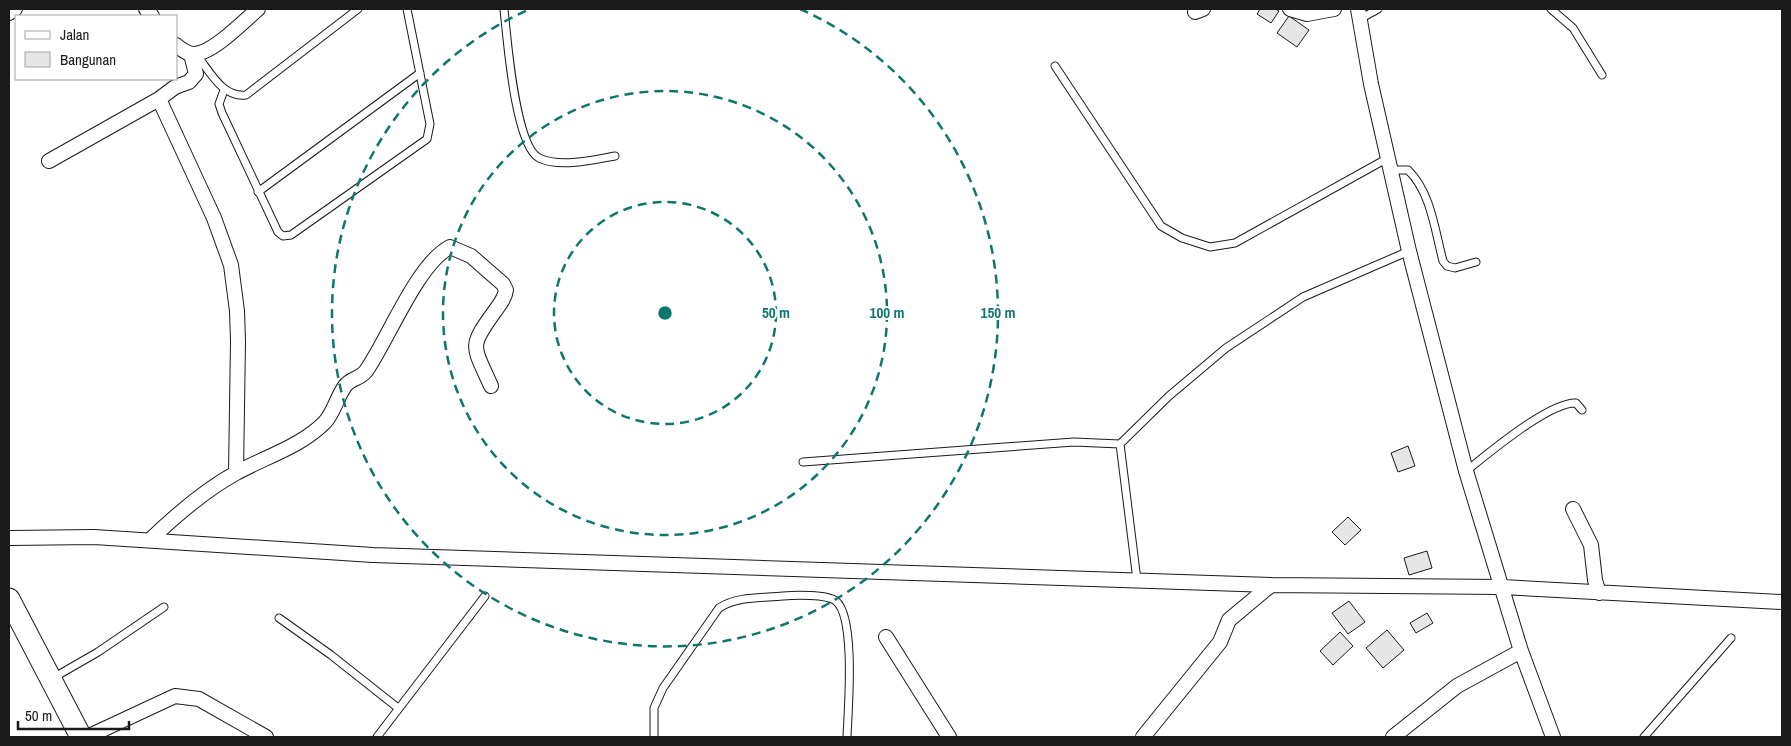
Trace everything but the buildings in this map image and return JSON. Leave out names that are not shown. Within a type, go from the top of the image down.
[{"type":"main road","points":[[9,599],[50,681],[81,737]]},
{"type":"street","points":[[9,13],[15,9]]},
{"type":"street","points":[[178,46],[194,54],[215,45],[258,9]]},
{"type":"street","points":[[1290,9],[1306,14],[1334,9]]},
{"type":"street","points":[[1359,14],[1371,84],[1409,251],[1466,471],[1521,651],[1552,737]]},
{"type":"street","points":[[49,160],[160,99],[175,87],[189,82],[196,76],[194,54]]},
{"type":"street","points":[[160,99],[214,218],[231,265],[237,311],[238,341],[236,473]]},
{"type":"street","points":[[150,540],[174,517],[236,473],[296,442],[322,424],[330,415],[346,384],[364,373],[414,288],[438,256],[450,247],[471,256],[503,284],[506,290],[503,299],[476,340],[477,354],[490,386]]},
{"type":"street","points":[[1573,509],[1591,545],[1598,593]]},
{"type":"street","points":[[9,538],[94,537],[373,555],[1271,585],[1502,587],[1782,602]]},
{"type":"street","points":[[1143,737],[1220,642],[1229,620],[1271,585]]},
{"type":"street","points":[[886,637],[949,737]]},
{"type":"street","points":[[1393,737],[1457,686],[1521,651]]},
{"type":"street","points":[[87,737],[175,696],[199,699],[266,737]]},
{"type":"lane","points":[[194,54],[224,90],[238,96],[246,95],[358,9]]},
{"type":"lane","points":[[224,90],[219,104],[258,192],[278,232],[283,236],[292,235],[427,139],[430,124],[407,9]]},
{"type":"lane","points":[[504,9],[519,120],[528,146],[533,153],[540,158],[563,162],[615,156]]},
{"type":"lane","points":[[1359,14],[1378,9]]},
{"type":"lane","points":[[1551,9],[1573,28],[1602,75]]},
{"type":"lane","points":[[1055,66],[1161,226],[1182,238],[1210,247],[1235,243],[1389,164],[1408,170],[1416,178],[1424,191],[1443,261],[1447,266],[1455,268],[1476,262]]},
{"type":"lane","points":[[258,192],[420,74]]},
{"type":"lane","points":[[803,462],[1074,442],[1120,444],[1133,434],[1169,396],[1226,348],[1302,297],[1409,251]]},
{"type":"lane","points":[[1466,471],[1509,438],[1561,405],[1576,403],[1582,410]]},
{"type":"lane","points":[[1120,444],[1137,580]]},
{"type":"lane","points":[[377,737],[485,596]]},
{"type":"lane","points":[[654,737],[654,708],[663,688],[719,608],[730,601],[787,596],[826,598],[834,600],[841,607],[846,621],[850,679],[846,737]]},
{"type":"lane","points":[[50,681],[98,652],[164,607]]},
{"type":"lane","points":[[278,618],[331,655],[398,708]]},
{"type":"lane","points":[[1644,737],[1731,638]]}]
